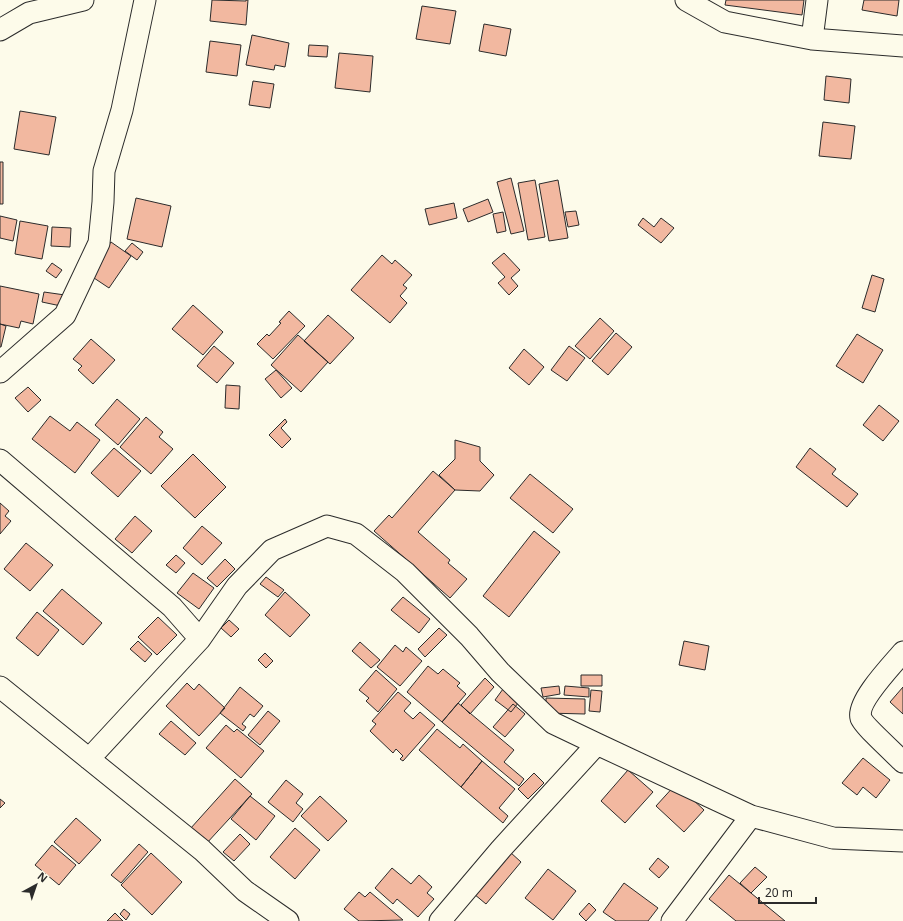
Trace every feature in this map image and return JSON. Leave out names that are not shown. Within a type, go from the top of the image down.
[{"type":"street","points":[[0,30],[29,12],[83,0]]},
{"type":"street","points":[[0,372],[65,315],[99,243],[104,171],[122,110],[145,0]]},
{"type":"street","points":[[686,0],[725,22],[812,39],[903,46]]},
{"type":"street","points":[[812,39],[817,0]]},
{"type":"street","points":[[0,460],[172,607],[200,639]]},
{"type":"street","points":[[89,759],[200,639],[237,586],[272,550],[327,526],[356,534],[405,572],[469,636],[500,672],[553,723],[751,816],[833,838],[903,841]]},
{"type":"street","points":[[903,652],[872,689],[860,709],[861,719],[903,762]]},
{"type":"street","points":[[0,687],[202,850],[245,891],[288,921]]},
{"type":"street","points":[[440,921],[501,849],[597,744]]},
{"type":"street","points":[[672,921],[751,816]]},
{"type":"building","points":[[212,0],[248,0],[246,25],[210,21]]},
{"type":"building","points":[[726,0],[804,0],[802,15],[725,5]]},
{"type":"building","points":[[864,0],[899,0],[897,16],[862,10]]},
{"type":"building","points":[[422,6],[456,11],[450,44],[416,39]]},
{"type":"building","points":[[484,24],[511,29],[506,56],[479,51]]},
{"type":"building","points":[[252,35],[289,43],[285,67],[275,65],[274,70],[246,65]]},
{"type":"building","points":[[210,41],[241,45],[237,76],[206,72]]},
{"type":"building","points":[[309,45],[328,46],[327,57],[308,56]]},
{"type":"building","points":[[339,53],[373,56],[370,92],[335,88]]},
{"type":"building","points":[[826,76],[851,79],[849,103],[824,100]]},
{"type":"building","points":[[253,81],[274,84],[270,108],[249,105]]},
{"type":"building","points":[[20,111],[56,117],[49,155],[14,149]]},
{"type":"building","points":[[823,122],[855,126],[851,159],[819,156]]},
{"type":"building","points":[[0,162],[3,162],[3,204],[0,204]]},
{"type":"building","points":[[511,178],[524,231],[511,234],[497,182]]},
{"type":"building","points":[[535,180],[545,237],[528,240],[518,183]]},
{"type":"building","points":[[558,180],[568,238],[549,241],[539,184]]},
{"type":"building","points":[[136,198],[171,206],[162,247],[127,239]]},
{"type":"building","points":[[488,199],[493,212],[468,222],[463,209]]},
{"type":"building","points":[[454,203],[457,218],[429,225],[425,209]]},
{"type":"building","points":[[576,211],[579,225],[568,227],[565,212]]},
{"type":"building","points":[[503,212],[506,231],[497,233],[493,214]]},
{"type":"building","points":[[0,216],[17,220],[13,241],[0,238]]},
{"type":"building","points":[[643,218],[654,227],[661,218],[674,228],[661,243],[638,225]]},
{"type":"building","points":[[20,221],[48,226],[42,259],[15,254]]},
{"type":"building","points":[[52,227],[71,228],[70,247],[51,246]]},
{"type":"building","points":[[111,242],[131,256],[109,288],[88,274]]},
{"type":"building","points":[[132,243],[143,252],[137,260],[125,251]]},
{"type":"building","points":[[504,253],[520,270],[511,278],[518,286],[509,295],[498,283],[505,277],[492,263]]},
{"type":"building","points":[[382,255],[392,264],[395,260],[412,275],[403,285],[407,288],[400,296],[407,303],[390,323],[351,290]]},
{"type":"building","points":[[52,263],[62,270],[56,278],[46,271]]},
{"type":"building","points":[[872,275],[884,279],[875,312],[862,308]]},
{"type":"building","points":[[0,286],[39,294],[33,324],[21,321],[19,328],[0,324]]},
{"type":"building","points":[[44,292],[65,295],[61,306],[42,302]]},
{"type":"building","points":[[193,305],[223,332],[203,355],[172,329]]},
{"type":"building","points":[[289,311],[305,326],[273,359],[257,344],[267,334],[269,336],[281,323],[279,322]]},
{"type":"building","points":[[328,315],[354,338],[330,364],[304,341]]},
{"type":"building","points":[[600,318],[614,331],[590,359],[575,346]]},
{"type":"building","points":[[0,324],[6,326],[1,347],[0,347]]},
{"type":"building","points":[[616,333],[632,347],[608,375],[592,361]]},
{"type":"building","points":[[857,334],[883,350],[863,383],[836,366]]},
{"type":"building","points":[[298,335],[328,362],[301,392],[271,365]]},
{"type":"building","points":[[91,339],[115,360],[93,384],[78,370],[82,366],[73,359]]},
{"type":"building","points":[[214,346],[234,363],[217,383],[197,366]]},
{"type":"building","points":[[569,346],[585,358],[567,381],[551,370]]},
{"type":"building","points":[[524,349],[544,367],[529,385],[509,368]]},
{"type":"building","points":[[276,370],[292,388],[281,398],[265,379]]},
{"type":"building","points":[[226,385],[240,386],[239,409],[225,408]]},
{"type":"building","points":[[28,387],[41,400],[28,412],[15,398]]},
{"type":"building","points":[[117,399],[140,419],[118,445],[95,425]]},
{"type":"building","points":[[879,405],[899,421],[883,441],[863,425]]},
{"type":"building","points":[[50,416],[70,431],[77,422],[100,440],[75,473],[32,439]]},
{"type":"building","points":[[146,417],[163,432],[159,437],[173,449],[151,474],[120,447]]},
{"type":"building","points":[[285,419],[287,422],[281,428],[291,439],[282,448],[269,435]]},
{"type":"building","points":[[455,440],[480,447],[480,461],[494,475],[480,491],[455,490],[439,475],[455,459]]},
{"type":"building","points":[[114,448],[141,471],[118,497],[91,473]]},
{"type":"building","points":[[810,448],[836,469],[832,474],[858,494],[847,507],[796,467]]},
{"type":"building","points":[[193,454],[226,487],[195,518],[161,486]]},
{"type":"building","points":[[433,471],[455,490],[418,532],[450,560],[448,563],[467,579],[450,598],[374,531],[389,515],[392,518]]},
{"type":"building","points":[[530,474],[573,509],[553,533],[510,498]]},
{"type":"building","points":[[0,503],[9,511],[5,516],[11,521],[0,534]]},
{"type":"building","points":[[135,516],[152,531],[132,553],[115,539]]},
{"type":"building","points":[[202,526],[222,543],[202,565],[183,548]]},
{"type":"building","points":[[534,531],[560,552],[509,617],[483,596]]},
{"type":"building","points":[[26,543],[53,565],[30,591],[4,569]]},
{"type":"building","points":[[176,555],[185,563],[176,573],[166,565]]},
{"type":"building","points":[[225,559],[235,569],[217,587],[207,578]]},
{"type":"building","points":[[193,573],[214,588],[199,609],[177,593]]},
{"type":"building","points":[[266,577],[284,590],[278,597],[260,584]]},
{"type":"building","points":[[62,589],[102,623],[83,645],[43,611]]},
{"type":"building","points":[[285,592],[310,615],[290,637],[265,615]]},
{"type":"building","points":[[403,597],[430,619],[419,633],[391,610]]},
{"type":"building","points":[[37,612],[59,630],[38,656],[16,638]]},
{"type":"building","points":[[158,617],[177,635],[157,655],[138,637]]},
{"type":"building","points":[[229,620],[239,629],[231,637],[221,628]]},
{"type":"building","points":[[439,628],[447,635],[425,657],[418,649]]},
{"type":"building","points":[[138,641],[152,654],[145,662],[130,649]]},
{"type":"building","points":[[684,641],[709,646],[705,670],[679,665]]},
{"type":"building","points":[[360,642],[380,660],[371,668],[352,651]]},
{"type":"building","points":[[395,645],[403,652],[406,647],[422,661],[400,686],[377,667]]},
{"type":"building","points":[[265,653],[273,661],[266,668],[258,660]]},
{"type":"building","points":[[428,666],[438,674],[443,669],[460,683],[457,686],[466,694],[442,722],[407,692]]},
{"type":"building","points":[[376,670],[397,689],[378,712],[366,701],[369,698],[359,690]]},
{"type":"building","points":[[581,675],[602,675],[602,686],[581,686]]},
{"type":"building","points":[[485,678],[494,687],[470,714],[461,705]]},
{"type":"building","points":[[187,683],[194,690],[199,684],[225,708],[199,736],[166,706]]},
{"type":"building","points":[[559,686],[560,694],[543,697],[541,688]]},
{"type":"building","points":[[565,686],[589,688],[589,697],[564,695]]},
{"type":"building","points":[[240,687],[263,706],[254,717],[250,714],[242,724],[246,727],[243,731],[220,713]]},
{"type":"building","points":[[903,687],[903,714],[890,702]]},
{"type":"building","points":[[503,689],[519,702],[511,712],[495,700]]},
{"type":"building","points":[[591,690],[602,691],[600,712],[589,711]]},
{"type":"building","points":[[398,692],[411,703],[404,711],[413,719],[420,712],[435,725],[403,761],[400,759],[403,756],[396,749],[393,753],[370,731],[376,724],[372,721]]},
{"type":"building","points":[[546,698],[585,699],[585,714],[546,713]]},
{"type":"building","points":[[458,703],[514,750],[504,762],[524,779],[519,786],[442,722]]},
{"type":"building","points":[[513,704],[525,714],[505,737],[493,727]]},
{"type":"building","points":[[268,711],[280,721],[260,745],[248,735]]},
{"type":"building","points":[[171,721],[196,743],[185,755],[159,734]]},
{"type":"building","points":[[226,725],[234,732],[237,729],[264,751],[241,778],[206,748]]},
{"type":"building","points":[[437,729],[460,748],[463,744],[482,761],[461,787],[419,750]]},
{"type":"building","points":[[863,758],[890,780],[876,798],[863,787],[857,795],[842,783]]},
{"type":"building","points":[[482,761],[515,789],[499,808],[508,816],[503,823],[461,787]]},
{"type":"building","points":[[628,770],[653,792],[625,823],[601,801]]},
{"type":"building","points":[[534,773],[544,783],[528,799],[518,789]]},
{"type":"building","points":[[235,779],[252,794],[206,844],[190,829]]},
{"type":"building","points":[[286,780],[303,794],[296,803],[303,809],[293,822],[268,802]]},
{"type":"building","points":[[676,784],[704,810],[684,832],[656,806]]},
{"type":"building","points":[[250,796],[275,816],[256,840],[231,819]]},
{"type":"building","points":[[320,796],[347,821],[328,841],[301,816]]},
{"type":"building","points":[[0,799],[5,803],[0,808]]},
{"type":"building","points":[[76,818],[101,840],[79,864],[54,842]]},
{"type":"building","points":[[295,828],[320,850],[295,879],[270,857]]},
{"type":"building","points":[[240,834],[250,844],[234,861],[223,852]]},
{"type":"building","points":[[139,844],[148,852],[121,883],[111,875]]},
{"type":"building","points":[[52,845],[76,865],[59,885],[35,865]]},
{"type":"building","points":[[510,852],[521,862],[486,904],[474,894]]},
{"type":"building","points":[[151,853],[182,882],[152,915],[121,885]]},
{"type":"building","points":[[658,858],[669,867],[659,878],[649,869]]},
{"type":"building","points":[[755,867],[767,877],[751,893],[740,883]]},
{"type":"building","points":[[392,868],[411,884],[419,875],[432,887],[427,893],[434,899],[418,917],[397,899],[393,904],[375,888]]},
{"type":"building","points":[[548,869],[576,891],[553,920],[525,898]]},
{"type":"building","points":[[729,875],[785,921],[736,921],[709,899]]},
{"type":"building","points":[[624,883],[658,908],[648,921],[616,921],[603,912]]},
{"type":"building","points":[[359,892],[365,897],[370,892],[403,920],[359,921],[344,909]]},
{"type":"building","points":[[589,903],[596,910],[586,921],[579,914]]},
{"type":"building","points":[[124,909],[130,914],[126,920],[120,914]]},
{"type":"building","points":[[115,913],[123,921],[107,921]]}]
